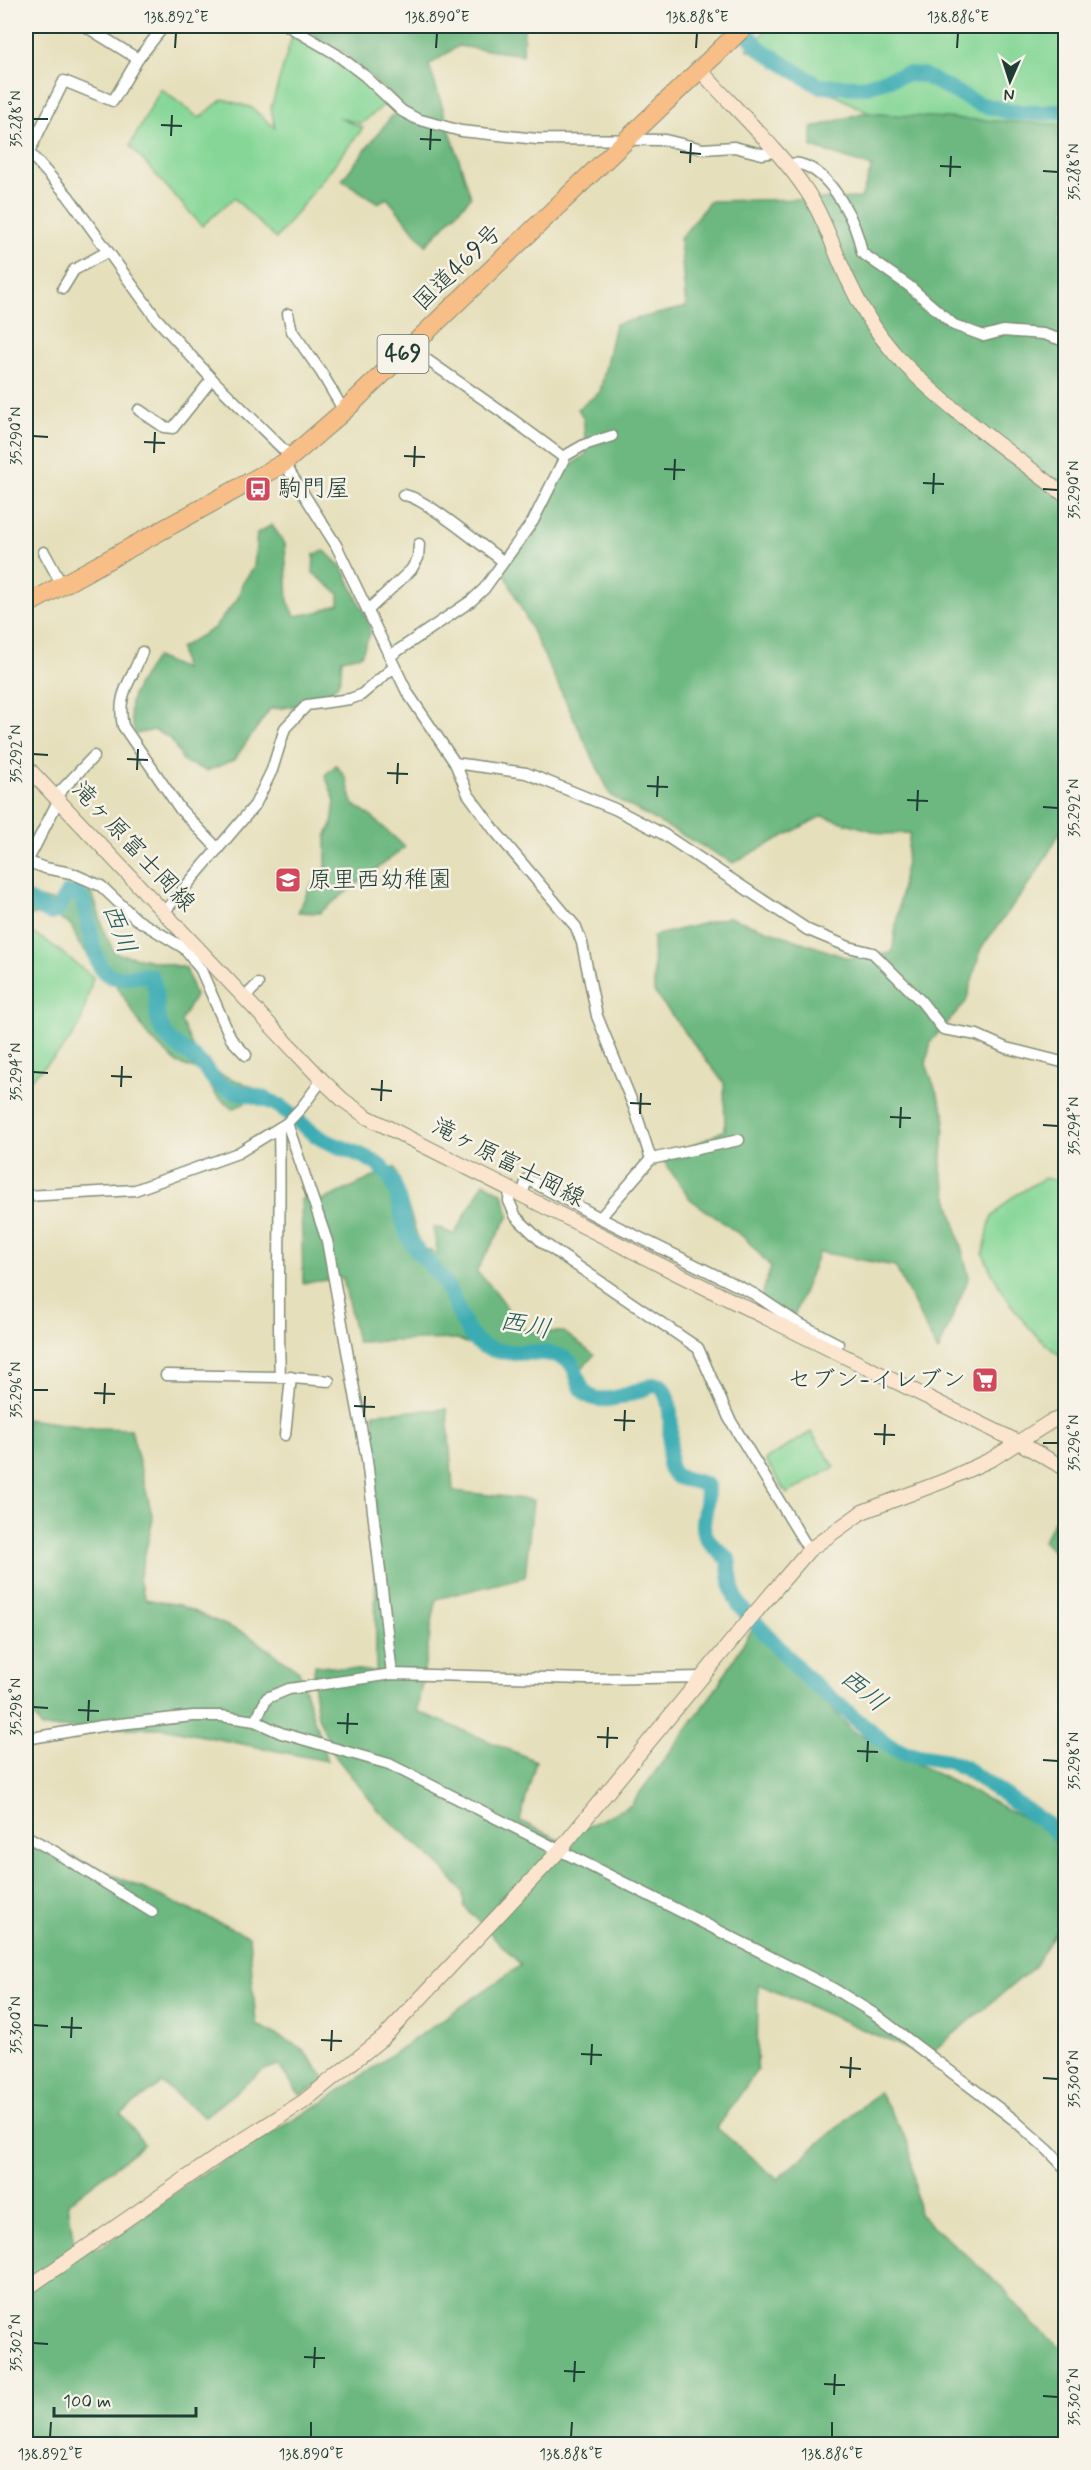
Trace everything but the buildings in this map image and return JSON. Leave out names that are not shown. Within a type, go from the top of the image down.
[{"type":"highway","name":"国道469号","points":[[26,605],[288,461],[344,411],[745,26]]},
{"type":"street","points":[[85,26],[138,59]]},
{"type":"street","points":[[164,26],[138,59],[112,101],[64,81],[27,150],[68,196],[156,318],[288,461],[336,545],[407,692],[455,764],[468,794],[495,831],[576,927],[582,943],[597,1016],[634,1107],[651,1160]]},
{"type":"street","points":[[288,26],[336,54],[365,76],[402,111],[417,119],[461,131],[537,139],[665,140],[703,149],[734,147],[762,154],[774,152]]},
{"type":"street","points":[[699,70],[786,164],[808,193],[831,236],[847,279],[870,321],[894,352],[933,391],[1065,496]]},
{"type":"street","points":[[786,164],[800,164],[813,171],[839,195],[860,239],[862,253],[909,286],[954,325],[984,336],[1003,331],[1043,334],[1059,339],[1065,344]]},
{"type":"street","points":[[63,288],[74,270],[107,252]]},
{"type":"street","points":[[288,314],[292,331],[321,372],[344,411]]},
{"type":"street","points":[[410,348],[563,457]]},
{"type":"street","points":[[139,410],[164,427],[173,428],[212,379]]},
{"type":"street","points":[[563,457],[584,445],[612,436]]},
{"type":"street","points":[[164,912],[255,805],[272,770],[285,728],[307,705],[350,699],[361,695],[392,661],[484,589],[533,521],[563,457]]},
{"type":"street","points":[[403,495],[409,495],[425,503],[503,561]]},
{"type":"street","points":[[368,610],[411,570],[418,558],[419,544]]},
{"type":"street","points":[[44,552],[62,585]]},
{"type":"street","points":[[142,652],[122,697],[120,710],[123,726],[180,809],[218,849]]},
{"type":"street","points":[[94,756],[56,799],[26,862],[87,879],[101,886],[136,919],[188,945],[231,1039],[246,1055]]},
{"type":"street","points":[[455,764],[526,773],[615,809],[694,854],[808,930],[849,947],[873,953],[921,1001],[943,1029],[976,1035],[1006,1048],[1065,1063]]},
{"type":"street","name":"滝ヶ原富士岡線","points":[[26,766],[164,912],[188,945],[245,998],[322,1080],[343,1100],[367,1117],[1018,1442],[1065,1469]]},
{"type":"street","points":[[245,998],[258,984]]},
{"type":"street","points":[[26,1197],[135,1190],[238,1153],[283,1125],[299,1110],[322,1080]]},
{"type":"street","points":[[283,1125],[278,1296],[286,1377],[285,1435]]},
{"type":"street","points":[[283,1125],[327,1241],[367,1460],[392,1674]]},
{"type":"street","points":[[600,1218],[651,1160],[739,1140]]},
{"type":"street","points":[[809,1550],[729,1418],[698,1348],[542,1242],[516,1217],[509,1201],[527,1179],[754,1294],[796,1322],[838,1344]]},
{"type":"street","points":[[166,1375],[286,1377],[329,1381]]},
{"type":"street","points":[[26,2289],[211,2160],[303,2102],[384,2037],[559,1851],[809,1550],[862,1512],[944,1482],[992,1459],[1050,1422],[1065,1416]]},
{"type":"street","points":[[255,1721],[267,1698],[289,1689],[392,1674],[586,1679],[704,1677]]},
{"type":"street","points":[[26,1739],[101,1726],[192,1716],[220,1716],[255,1721],[281,1733],[389,1764],[834,1989],[874,2013],[1012,2119],[1048,2150],[1065,2169]]},
{"type":"street","points":[[26,1836],[152,1912]]},
{"type":"green space","points":[[299,26],[524,26],[523,55],[458,46],[429,65],[471,197],[426,245],[387,198],[378,203],[342,180],[401,104],[343,52]]},
{"type":"green space","points":[[771,26],[1065,26],[1065,136],[869,113],[747,49]]},
{"type":"green space","points":[[292,36],[359,77],[386,103],[361,124],[337,117],[363,128],[276,239],[234,198],[202,226],[130,146],[161,89],[199,118],[223,99],[252,108],[275,128],[271,108]]},
{"type":"green space","points":[[862,113],[1065,125],[1065,824],[1033,879],[981,948],[966,1002],[931,1041],[926,1064],[945,1115],[941,1170],[969,1277],[938,1352],[895,1266],[819,1252],[794,1316],[760,1301],[771,1267],[746,1239],[690,1199],[663,1160],[725,1130],[724,1083],[654,992],[653,936],[729,917],[848,958],[892,953],[910,833],[883,834],[822,816],[733,863],[611,796],[502,568],[536,532],[548,491],[570,466],[587,453],[583,417],[578,409],[600,392],[615,324],[686,307],[680,239],[710,201],[861,198],[872,167],[812,147],[812,128]]},
{"type":"green space","points":[[272,525],[285,544],[288,601],[295,616],[318,612],[339,604],[339,594],[313,573],[314,554],[325,551],[344,570],[369,624],[370,634],[361,655],[342,659],[340,678],[336,687],[329,694],[310,702],[270,709],[234,760],[207,771],[184,762],[171,739],[155,730],[136,734],[130,712],[131,702],[138,684],[156,657],[184,669],[180,648],[214,628],[238,598],[242,584],[254,567],[257,533]]},
{"type":"green space","points":[[336,765],[346,778],[353,804],[372,817],[405,847],[319,913],[298,912],[309,889],[326,867],[326,837],[332,824],[335,801],[325,775]]},
{"type":"green space","points":[[92,892],[105,934],[115,953],[186,968],[195,996],[181,1021],[198,1059],[222,1075],[253,1087],[244,1104],[232,1109],[216,1095],[200,1071],[177,1063],[147,1035],[117,986],[79,944],[71,925],[56,917],[26,914],[26,895],[56,902]]},
{"type":"green space","points":[[26,930],[48,942],[93,977],[80,1025],[63,1049],[26,1083]]},
{"type":"green space","points":[[395,1167],[421,1247],[438,1254],[433,1228],[440,1228],[454,1235],[484,1182],[503,1194],[509,1216],[476,1271],[494,1289],[513,1319],[515,1327],[536,1332],[564,1332],[594,1355],[581,1369],[557,1359],[496,1356],[457,1339],[357,1342],[343,1278],[303,1283],[301,1199],[324,1200]]},
{"type":"green space","points":[[1044,1178],[1058,1181],[1065,1187],[1065,1358],[1040,1339],[1017,1313],[983,1254],[991,1218],[1011,1198]]},
{"type":"green space","points":[[447,1409],[453,1491],[533,1500],[525,1577],[436,1599],[417,1711],[536,1761],[520,1821],[560,1840],[631,1805],[715,1690],[753,1628],[854,1732],[1060,1836],[1065,1841],[1065,1948],[1055,1933],[1033,1968],[926,2057],[758,1984],[757,2070],[717,2128],[777,2179],[879,2092],[909,2144],[919,2214],[996,2281],[1035,2326],[1065,2351],[1065,2444],[26,2444],[26,1836],[249,1936],[256,2024],[301,2048],[327,2080],[300,2095],[278,2065],[262,2071],[204,2117],[162,2083],[121,2114],[144,2144],[68,2203],[74,2245],[101,2248],[192,2180],[325,2101],[521,1965],[464,1906],[463,1892],[442,1867],[380,1812],[336,1757],[318,1717],[313,1681],[315,1665],[376,1672],[374,1413]]},
{"type":"green space","points":[[26,1419],[94,1428],[131,1429],[153,1519],[139,1580],[145,1599],[179,1605],[248,1635],[299,1671],[327,1761],[163,1728],[42,1728],[26,1706]]},
{"type":"green space","points":[[811,1432],[835,1467],[787,1494],[765,1460]]},
{"type":"green space","points":[[1065,1503],[1065,1563],[1043,1541]]},
{"type":"waterway","points":[[741,26],[760,49],[819,86],[863,87],[906,74],[923,75],[979,104],[1011,112],[1045,113],[1066,110]]},
{"type":"waterway","name":"西川","points":[[26,899],[50,913],[57,911],[67,893],[79,894],[87,915],[95,953],[105,973],[114,977],[151,976],[156,991],[157,1015],[163,1031],[172,1042],[195,1058],[216,1082],[223,1087],[273,1102],[322,1139],[362,1156],[383,1169],[393,1183],[411,1242],[445,1283],[467,1330],[477,1342],[497,1351],[544,1353],[566,1359],[573,1366],[584,1392],[592,1397],[612,1398],[654,1385],[661,1386],[669,1403],[669,1465],[675,1475],[680,1478],[707,1486],[704,1532],[708,1540],[728,1559],[732,1589],[739,1605],[807,1678],[888,1745],[906,1754],[948,1761],[965,1768],[1048,1825],[1066,1842]]},
{"type":"place","name":"駒門屋","points":[[258,489]]},
{"type":"place","name":"原里西幼稚園","points":[[288,880]]},
{"type":"place","name":"セブン-イレブン","points":[[985,1380]]}]
